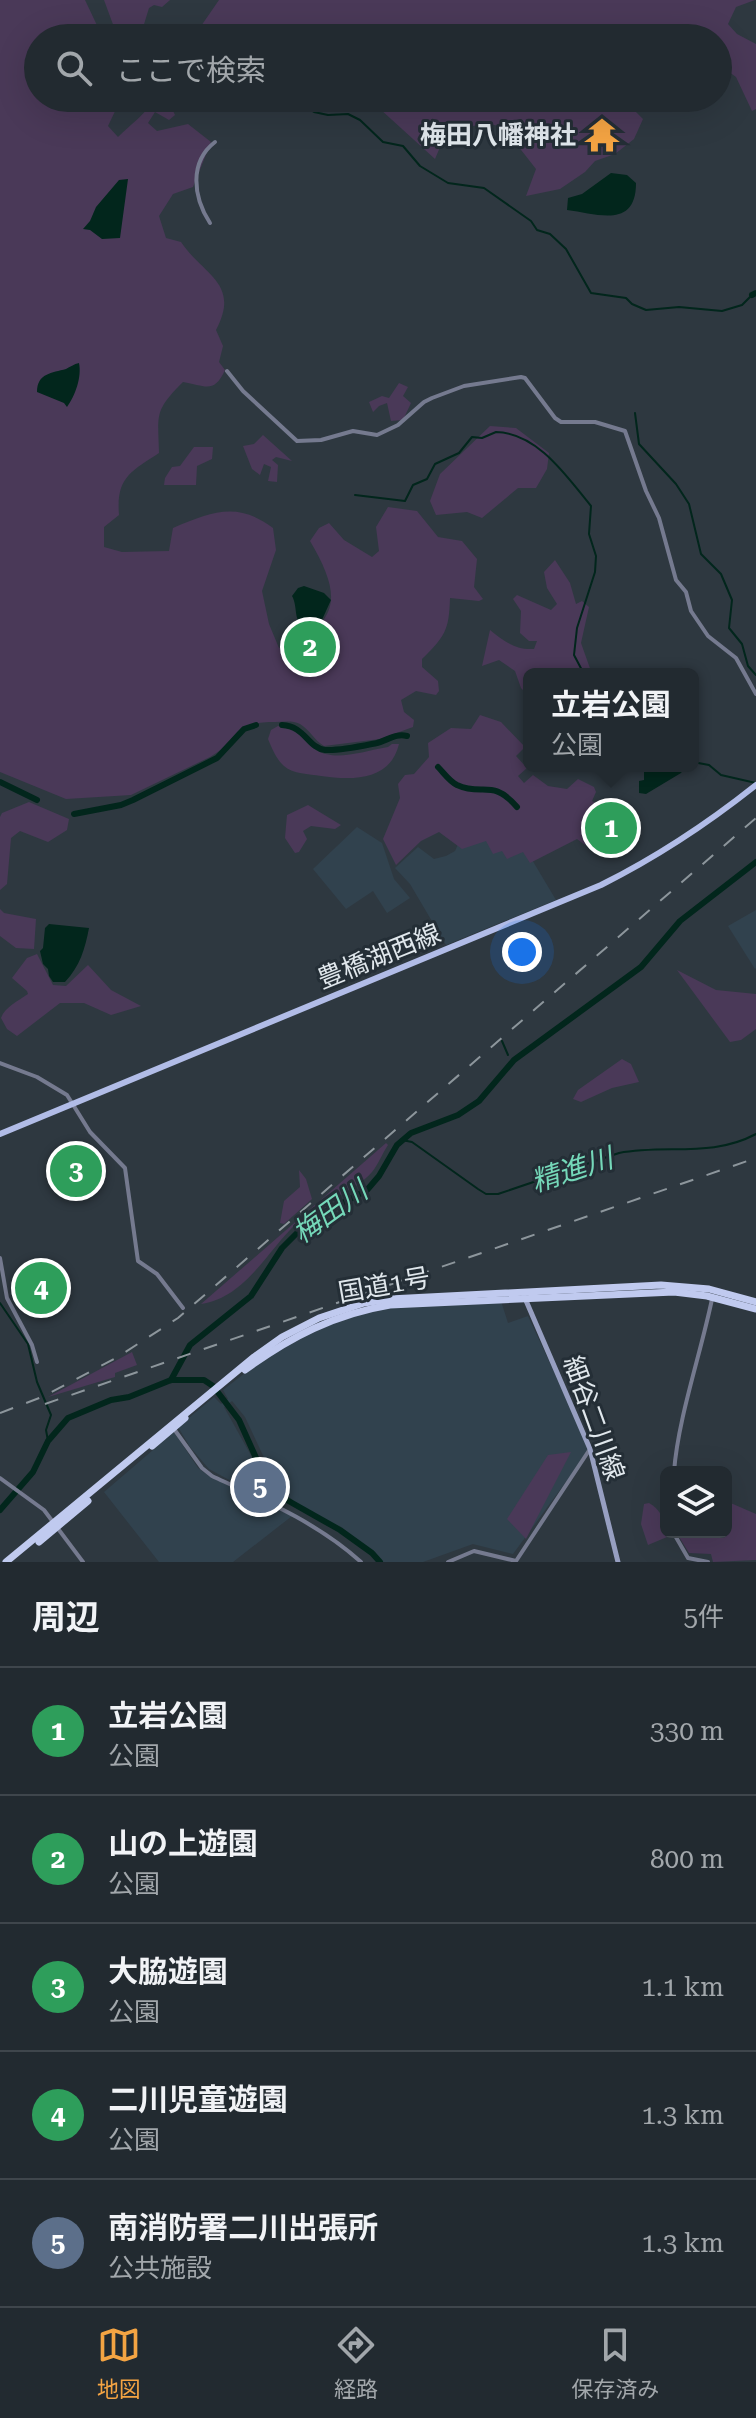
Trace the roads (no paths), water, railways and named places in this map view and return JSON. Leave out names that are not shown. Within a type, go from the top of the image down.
[{"type":"highway","name":"国道1号","points":[[13,1562],[220,1387],[300,1333],[360,1310],[524,1294],[685,1285],[756,1302]]},
{"type":"highway","name":"国道1号","points":[[524,1294],[674,1292],[712,1297],[756,1309]]},
{"type":"highway","name":"国道1号","points":[[6,1562],[55,1525],[212,1393]]},
{"type":"main road","name":"豊橋湖西線","points":[[0,1134],[601,885],[687,837],[756,785]]},
{"type":"main road","name":"細谷二川線","points":[[524,1294],[590,1449],[618,1562]]},
{"type":"street","points":[[210,223],[197,198],[199,165],[200,156],[215,142]]},
{"type":"street","points":[[227,371],[243,391],[297,441],[321,440],[353,431],[377,435],[398,425],[432,398],[464,386],[521,377],[561,422],[595,422],[625,431],[659,518],[676,580],[686,592],[691,611],[712,640],[736,658],[756,694]]},
{"type":"street","points":[[0,1063],[37,1077],[61,1091],[74,1103],[90,1132],[125,1168],[138,1261],[157,1274],[183,1308]]},
{"type":"street","points":[[0,1258],[7,1298],[32,1345],[37,1362]]},
{"type":"street","points":[[675,1466],[712,1297]]},
{"type":"street","points":[[173,1428],[202,1468],[212,1476],[295,1516],[337,1542],[361,1562]]},
{"type":"street","points":[[448,1562],[474,1551],[516,1561],[590,1449]]},
{"type":"street","points":[[0,1478],[44,1510],[83,1562]]},
{"type":"street","points":[[676,1538],[688,1558],[708,1562]]},
{"type":"waterway","name":"梅田川","points":[[314,112],[348,114],[360,120],[383,142],[403,146],[420,166],[448,183],[484,188],[531,221],[537,230],[550,234],[566,249],[591,293],[626,298],[646,310],[679,307],[722,311],[742,305],[752,295]]},
{"type":"waterway","name":"梅田川","points":[[752,295],[756,293]]},
{"type":"waterway","points":[[635,413],[639,444],[676,484],[689,504],[701,554],[721,574],[732,600],[729,628],[742,644],[748,666],[756,675]]},
{"type":"waterway","points":[[355,495],[405,501],[413,485],[427,479],[435,464],[459,453],[472,437],[482,438],[496,432],[511,434],[538,448],[591,506],[589,534],[596,556],[595,572],[577,628],[574,655],[581,668]]},
{"type":"waterway","points":[[74,814],[133,800],[217,758],[244,729],[256,725]]},
{"type":"waterway","points":[[282,725],[296,729],[314,745],[325,750],[351,748],[407,736]]},
{"type":"waterway","points":[[699,763],[709,765],[721,775],[756,783]]},
{"type":"waterway","points":[[438,767],[457,785],[494,790],[517,807]]},
{"type":"waterway","points":[[0,782],[37,800]]},
{"type":"waterway","name":"梅田川","points":[[171,1380],[190,1345],[251,1296],[282,1248],[309,1221],[367,1190],[397,1145],[411,1133],[458,1115],[479,1101],[514,1060],[641,967],[680,921],[756,862]]},
{"type":"waterway","points":[[502,1041],[508,1055]]},
{"type":"waterway","name":"精進川","points":[[402,1140],[412,1142],[486,1194],[498,1194],[619,1153],[722,1146],[756,1134]]},
{"type":"waterway","points":[[0,1303],[28,1344],[37,1382],[51,1415],[46,1430],[48,1441]]},
{"type":"waterway","points":[[0,1510],[33,1472],[48,1441],[68,1418],[171,1380],[204,1380],[213,1386],[239,1420],[261,1469],[278,1495],[340,1530],[380,1562]]},
{"type":"railway","points":[[0,1413],[42,1397],[116,1358],[178,1318],[756,818]]},
{"type":"railway","points":[[45,1404],[756,1158]]},
{"type":"place","name":"梅田八幡神社","points":[[602,135]]},
{"type":"place","name":"山の上遊園","points":[[310,647]]},
{"type":"place","name":"立岩公園","points":[[611,828]]},
{"type":"place","name":"大脇遊園","points":[[76,1171]]},
{"type":"place","name":"二川児童遊園","points":[[41,1288]]},
{"type":"place","name":"南消防署二川出張所","points":[[260,1487]]}]
